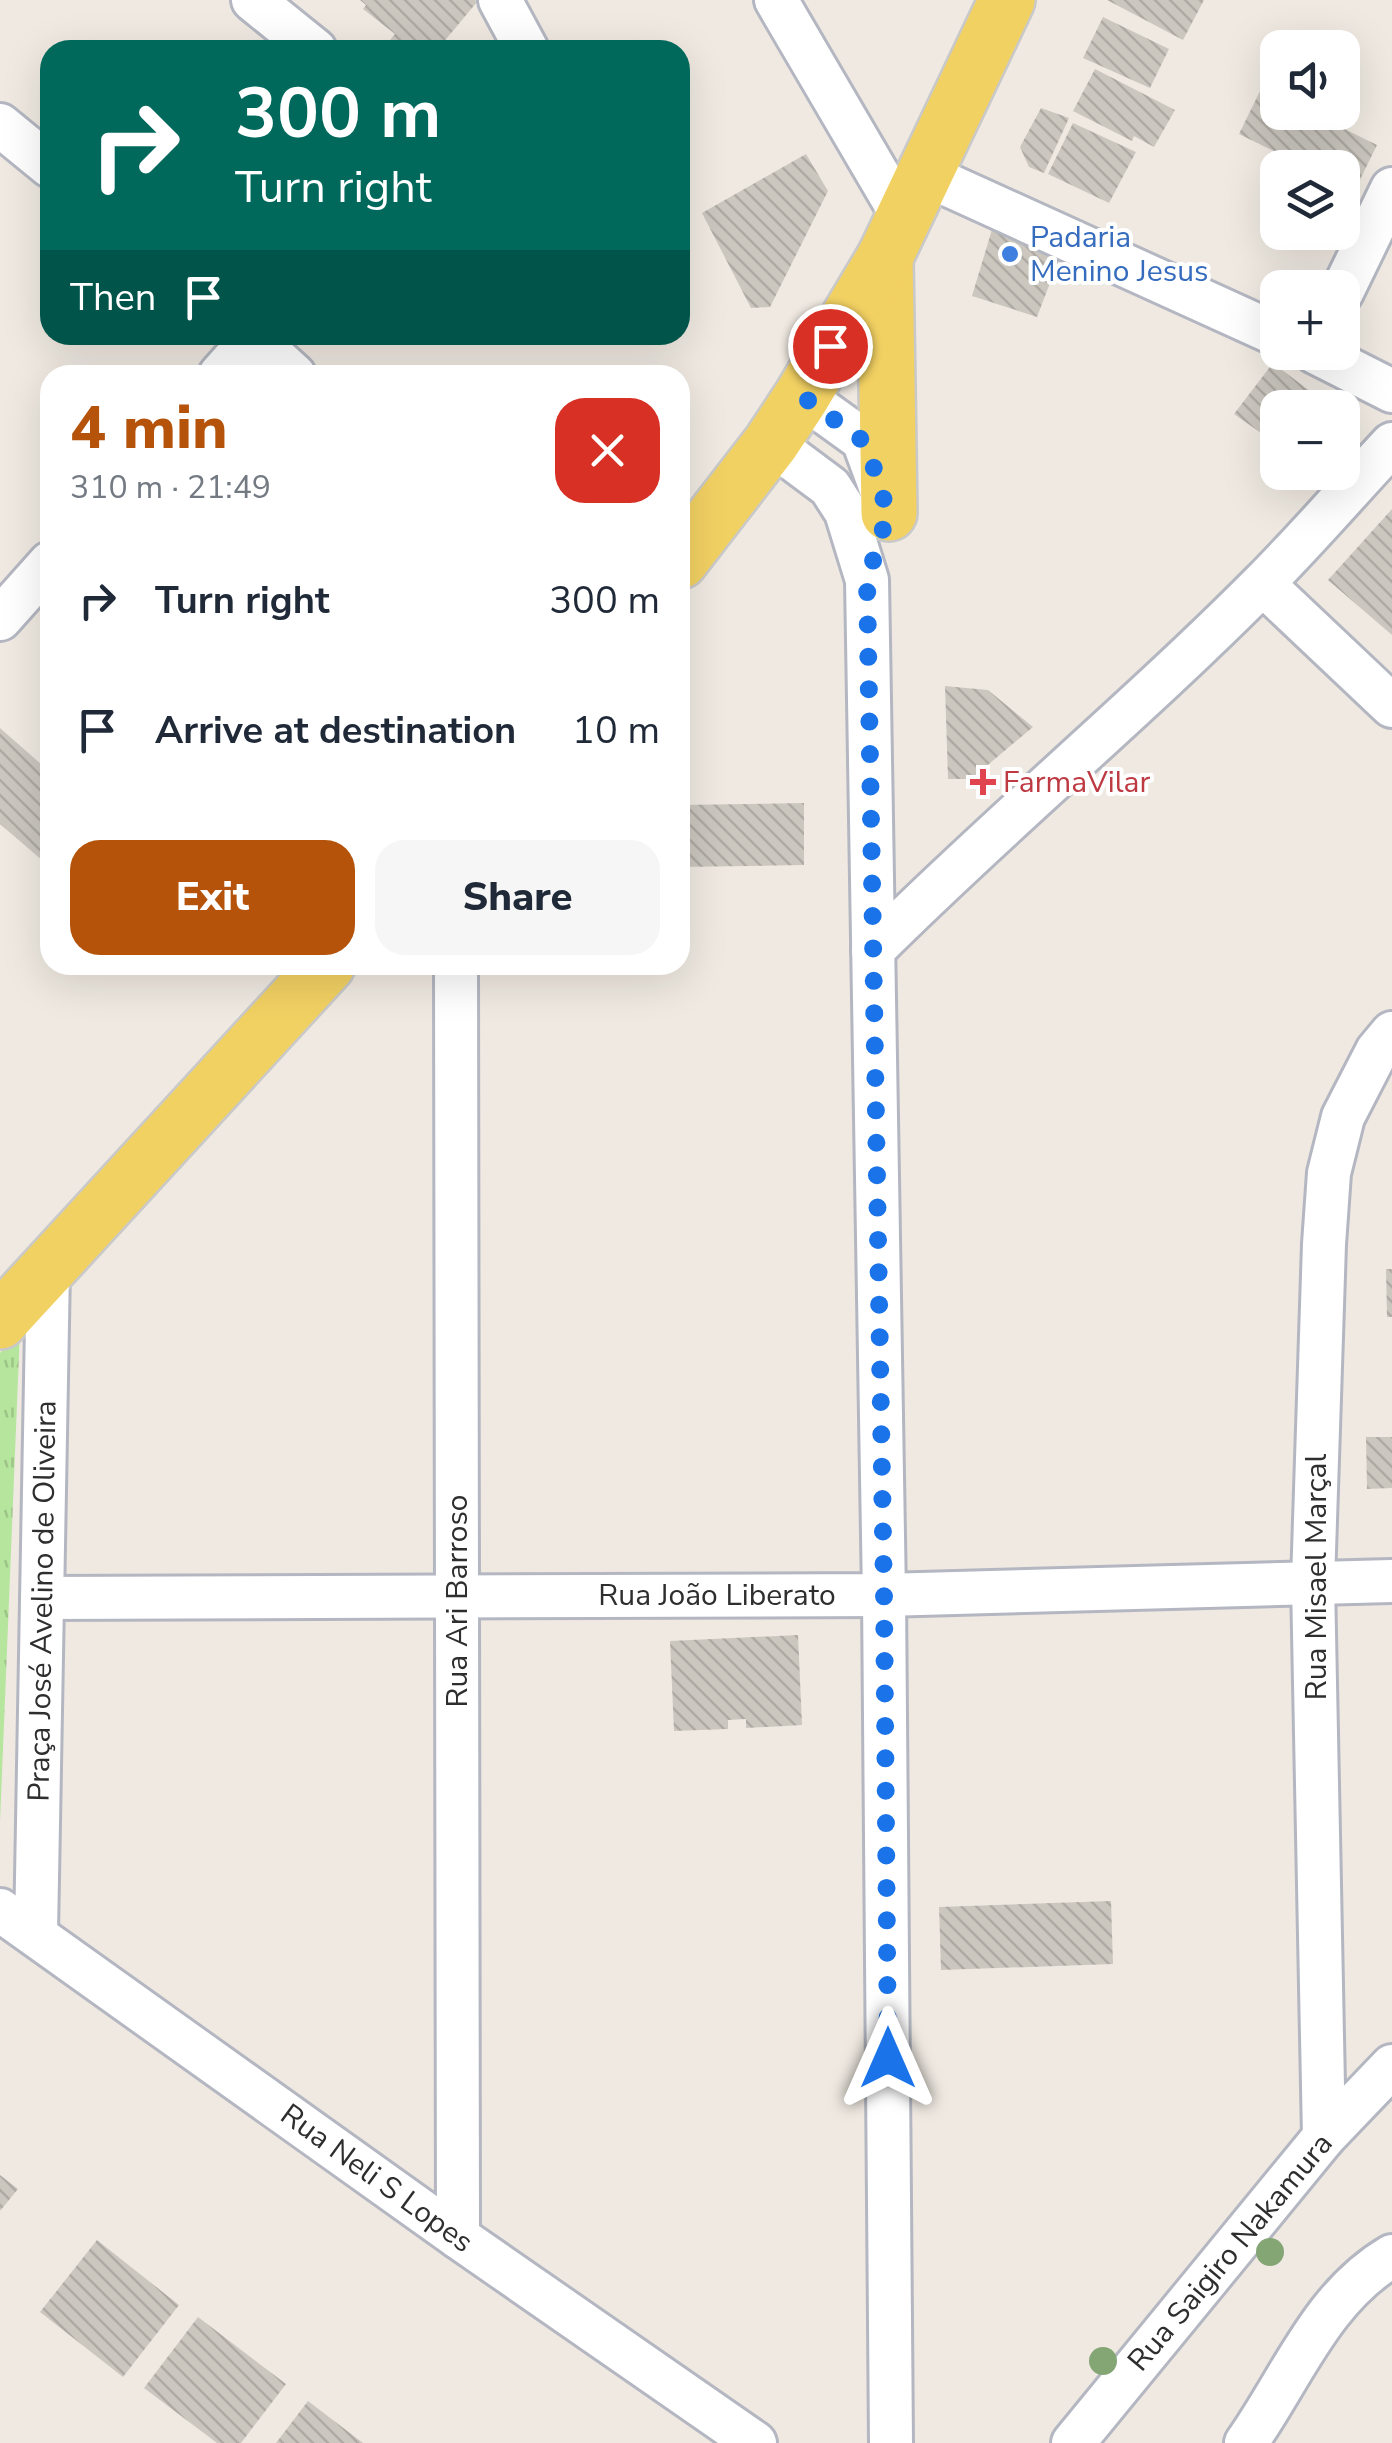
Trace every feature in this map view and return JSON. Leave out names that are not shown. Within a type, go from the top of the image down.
[{"type":"main road","points":[[690,548],[771,444],[802,396],[904,216],[1008,0]]},
{"type":"main road","points":[[888,513],[904,216]]},
{"type":"main road","points":[[0,1321],[318,975]]},
{"type":"street","points":[[253,0],[303,40]]},
{"type":"street","points":[[776,0],[904,216],[1260,329]]},
{"type":"street","points":[[1353,270],[1392,189]]},
{"type":"street","points":[[228,365],[245,345]]},
{"type":"street","points":[[262,345],[283,365]]},
{"type":"street","points":[[1351,370],[1392,391]]},
{"type":"street","points":[[802,396],[862,440],[888,513],[867,580]]},
{"type":"street","points":[[771,444],[830,487],[846,512],[867,580],[884,1595],[890,2443]]},
{"type":"street","points":[[873,950],[957,866],[1262,584],[1392,444]]},
{"type":"street","points":[[0,619],[40,574]]},
{"type":"street","points":[[1262,584],[1392,706]]},
{"type":"street","name":"Rua Ari Barroso","points":[[456,975],[458,2237]]},
{"type":"street","name":"Rua Misael Marçal","points":[[1324,2137],[1313,1582],[1324,1244],[1329,1174],[1343,1117],[1377,1052],[1392,1033]]},
{"type":"street","name":"Praça José Avelino de Oliveira","points":[[36,1933],[48,1268]]},
{"type":"street","name":"Rua João Liberato","points":[[42,1598],[884,1595],[1392,1581]]},
{"type":"street","name":"Rua Neli S Lopes","points":[[0,1910],[458,2237],[756,2443]]},
{"type":"street","name":"Rua Saigiro Nakamura","points":[[1073,2443],[1324,2137],[1392,2066]]},
{"type":"street","points":[[1246,2443],[1328,2313],[1365,2272],[1392,2256]]},
{"type":"green space","points":[[20,1330],[0,1822],[0,1353]]},
{"type":"building","points":[[360,0],[477,2],[445,40],[390,40],[395,34],[363,9],[366,5]]},
{"type":"building","points":[[1107,0],[1204,0],[1183,40]]},
{"type":"building","points":[[1103,17],[1169,49],[1150,88],[1083,58]]},
{"type":"building","points":[[1095,69],[1175,110],[1154,147],[1134,136],[1132,141],[1073,111]]},
{"type":"building","points":[[1260,91],[1260,130],[1347,130],[1377,145],[1360,180],[1360,150],[1271,150],[1239,134]]},
{"type":"building","points":[[1041,108],[1069,118],[1044,173],[1029,167],[1020,147]]},
{"type":"building","points":[[1073,123],[1136,152],[1109,203],[1048,174]]},
{"type":"building","points":[[806,154],[828,191],[770,307],[751,308],[702,213]]},
{"type":"building","points":[[993,226],[1061,254],[1037,317],[972,296]]},
{"type":"building","points":[[1268,370],[1282,370],[1308,390],[1260,390],[1260,432],[1234,414]]},
{"type":"building","points":[[1392,509],[1392,635],[1328,580]]},
{"type":"building","points":[[945,686],[988,690],[1033,727],[971,779],[948,779]]},
{"type":"building","points":[[0,728],[40,763],[40,858],[0,824]]},
{"type":"building","points":[[804,803],[804,865],[690,867],[690,805]]},
{"type":"building","points":[[1386,1269],[1392,1269],[1392,1317],[1387,1317]]},
{"type":"building","points":[[1366,1437],[1392,1437],[1392,1488],[1367,1489]]},
{"type":"building","points":[[798,1635],[802,1725],[746,1728],[746,1719],[728,1720],[728,1729],[674,1731],[670,1641]]},
{"type":"building","points":[[1111,1901],[1113,1964],[941,1970],[939,1907]]},
{"type":"building","points":[[0,2175],[18,2189],[0,2211]]},
{"type":"building","points":[[97,2240],[179,2305],[123,2377],[40,2312]]},
{"type":"building","points":[[198,2317],[286,2384],[241,2443],[217,2443],[144,2388]]},
{"type":"building","points":[[308,2401],[363,2443],[276,2443]]},
{"type":"place","name":"Padaria Menino Jesus","points":[[1010,254]]},
{"type":"place","name":"FarmaVilar","points":[[983,782]]},
{"type":"route","points":[[830,346],[802,396],[862,440],[888,513],[867,580],[888,2058]]}]
